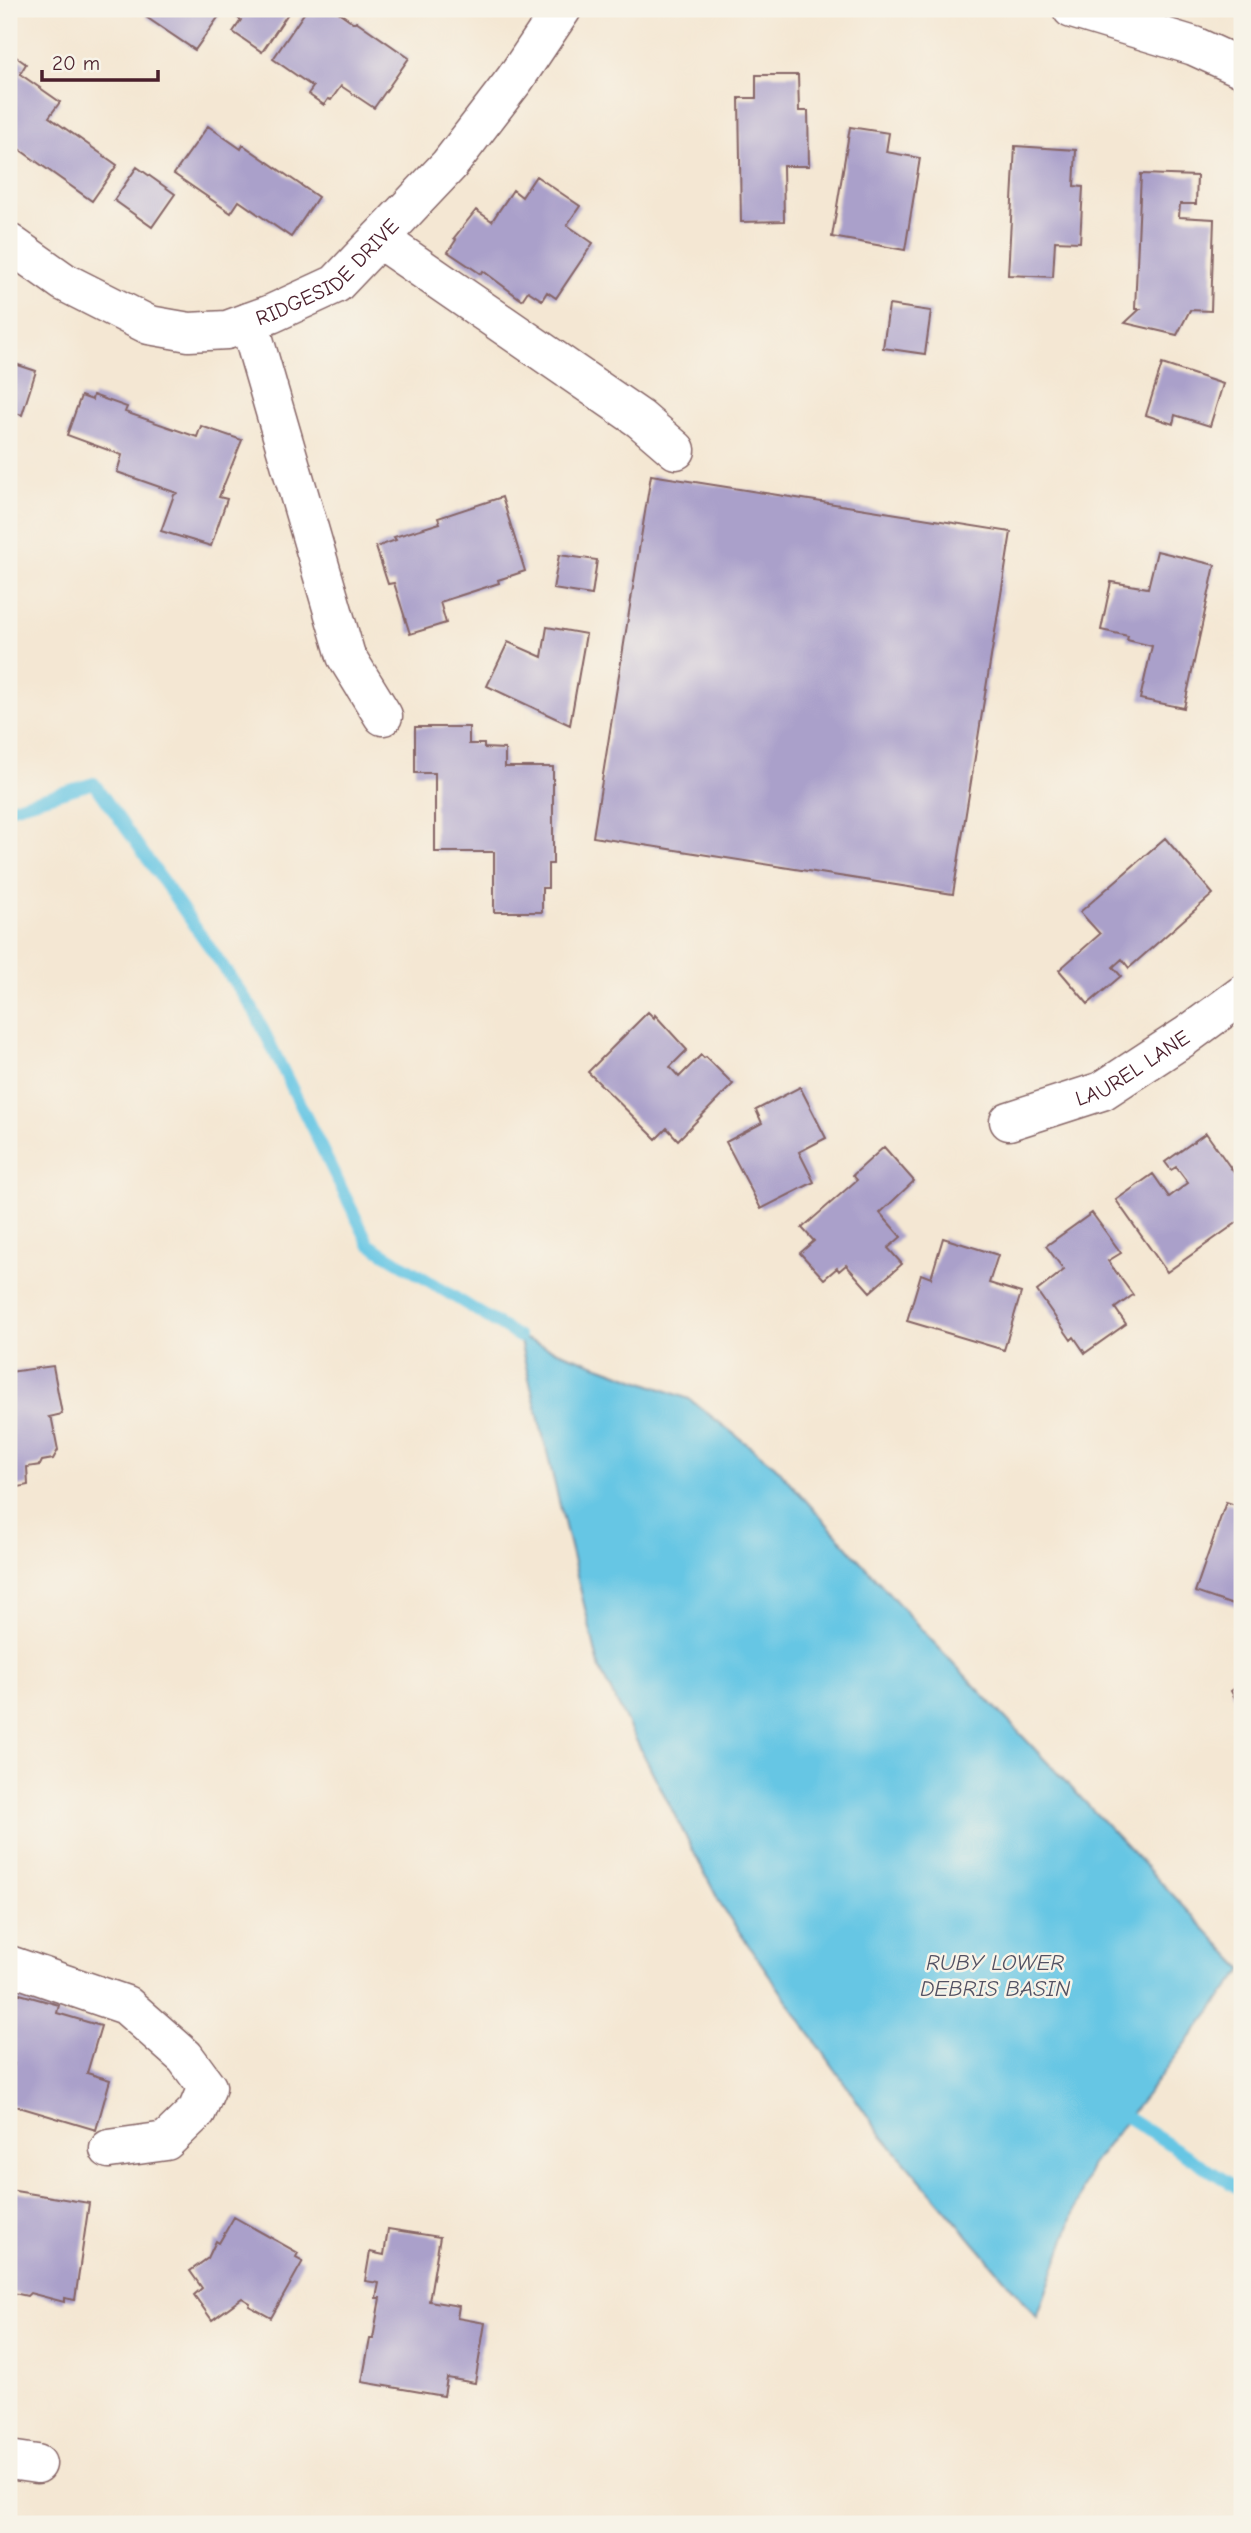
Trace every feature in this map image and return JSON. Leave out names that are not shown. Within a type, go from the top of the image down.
[{"type":"street","name":"RIDGESIDE DRIVE","points":[[9,243],[64,282],[149,325],[189,332],[227,330],[271,314],[336,284],[379,239],[449,165],[515,79],[562,9]]},
{"type":"street","points":[[1072,9],[1194,46],[1242,68]]},
{"type":"street","points":[[379,239],[640,419],[676,450]]},
{"type":"street","points":[[249,322],[346,656],[383,716]]},
{"type":"street","name":"LAUREL LANE","points":[[1009,1121],[1102,1091],[1186,1036],[1242,995]]},
{"type":"street","points":[[9,1965],[126,2005],[185,2057],[207,2087],[197,2111],[166,2141],[109,2149]]},
{"type":"water","name":"RUBY LOWER DEBRIS BASIN","points":[[519,1337],[689,1399],[775,1466],[922,1630],[1242,1968],[1091,2166],[1037,2317],[876,2128],[722,1907],[600,1670]]},
{"type":"building","points":[[152,9],[224,9],[195,50],[146,17]]},
{"type":"building","points":[[225,9],[291,9],[262,52],[233,32],[241,20]]},
{"type":"building","points":[[307,9],[334,9],[409,58],[374,108],[341,86],[324,105],[308,94],[313,87],[273,59]]},
{"type":"building","points":[[9,52],[26,64],[20,74],[60,102],[49,117],[117,165],[92,201],[9,142]]},
{"type":"building","points":[[756,75],[798,75],[799,111],[808,111],[809,166],[783,166],[784,221],[741,222],[739,98],[756,98]]},
{"type":"building","points":[[208,126],[241,149],[243,145],[318,197],[291,237],[239,201],[231,213],[174,174]]},
{"type":"building","points":[[850,127],[889,133],[886,152],[920,158],[905,250],[832,237]]},
{"type":"building","points":[[1015,146],[1076,150],[1074,186],[1083,187],[1080,242],[1055,241],[1053,277],[1008,275]]},
{"type":"building","points":[[137,167],[175,194],[152,227],[114,200]]},
{"type":"building","points":[[1141,174],[1197,176],[1196,204],[1180,204],[1179,217],[1214,219],[1211,311],[1190,310],[1177,335],[1125,323],[1140,309],[1135,309]]},
{"type":"building","points":[[536,176],[580,206],[567,225],[593,243],[556,298],[547,292],[542,300],[528,291],[522,300],[483,271],[481,274],[448,252],[456,240],[454,238],[476,210],[492,221],[513,190],[522,197]]},
{"type":"building","points":[[889,305],[931,311],[925,354],[883,348]]},
{"type":"building","points":[[9,362],[36,371],[22,415],[9,411]]},
{"type":"building","points":[[1162,364],[1223,384],[1210,426],[1175,415],[1173,424],[1146,415]]},
{"type":"building","points":[[93,395],[127,407],[125,412],[197,437],[201,426],[242,440],[219,497],[227,499],[211,546],[161,531],[177,493],[117,472],[122,455],[67,435],[81,396],[92,400]]},
{"type":"building","points":[[651,475],[1011,532],[953,894],[593,837]]},
{"type":"building","points":[[502,497],[525,571],[498,580],[499,583],[440,602],[446,623],[410,634],[394,583],[388,584],[376,547],[396,540],[394,537],[440,523],[438,518]]},
{"type":"building","points":[[1157,551],[1215,565],[1184,708],[1140,699],[1152,646],[1127,640],[1128,636],[1101,630],[1111,582],[1148,588]]},
{"type":"building","points":[[559,555],[597,560],[592,595],[553,589]]},
{"type":"building","points":[[547,627],[586,634],[570,725],[487,686],[508,642],[542,657]]},
{"type":"building","points":[[415,727],[469,727],[469,744],[505,749],[505,767],[553,767],[553,864],[548,864],[548,888],[542,888],[542,912],[494,912],[494,852],[435,852],[435,773],[415,773]]},
{"type":"building","points":[[1165,838],[1213,894],[1129,968],[1122,959],[1113,967],[1121,976],[1088,1004],[1059,970],[1100,934],[1080,912]]},
{"type":"building","points":[[648,1012],[654,1018],[655,1015],[687,1050],[670,1067],[679,1077],[701,1055],[733,1084],[678,1140],[667,1128],[656,1139],[588,1072]]},
{"type":"building","points":[[800,1087],[826,1138],[799,1152],[814,1182],[761,1209],[726,1142],[762,1123],[756,1110]]},
{"type":"building","points":[[1206,1133],[1242,1184],[1242,1219],[1167,1272],[1116,1200],[1153,1174],[1169,1197],[1188,1183],[1176,1167],[1171,1170],[1165,1162]]},
{"type":"building","points":[[884,1147],[914,1181],[880,1213],[901,1237],[888,1248],[902,1264],[870,1292],[846,1265],[839,1271],[837,1268],[824,1279],[800,1253],[814,1241],[802,1228],[857,1180],[853,1175]]},
{"type":"building","points":[[1092,1213],[1121,1253],[1108,1261],[1133,1295],[1115,1308],[1126,1324],[1085,1353],[1074,1337],[1071,1340],[1037,1291],[1064,1270],[1046,1246]]},
{"type":"building","points":[[943,1238],[998,1255],[989,1283],[1021,1293],[1004,1350],[907,1321],[921,1274],[931,1278]]},
{"type":"building","points":[[53,1366],[62,1414],[49,1417],[52,1420],[58,1450],[53,1459],[27,1467],[28,1485],[9,1489],[9,1372]]},
{"type":"building","points":[[1226,1502],[1242,1507],[1242,1608],[1195,1592]]},
{"type":"building","points":[[1242,1683],[1242,1710],[1231,1691]]},
{"type":"building","points":[[9,1991],[59,2005],[57,2013],[101,2026],[87,2073],[110,2080],[96,2130],[9,2104],[9,2082],[14,2064],[9,2063]]},
{"type":"building","points":[[9,2190],[89,2203],[75,2300],[64,2298],[64,2302],[30,2293],[27,2296],[14,2293],[9,2297]]},
{"type":"building","points":[[234,2217],[298,2253],[296,2257],[303,2261],[271,2318],[249,2306],[250,2303],[242,2298],[212,2320],[194,2295],[202,2288],[190,2271],[208,2258],[216,2241],[219,2243]]},
{"type":"building","points":[[388,2229],[440,2237],[429,2301],[459,2306],[457,2318],[485,2323],[475,2383],[447,2378],[444,2396],[362,2382],[380,2298],[376,2298],[379,2283],[365,2281],[370,2252],[384,2255]]},
{"type":"waterway","points":[[9,808],[94,783],[253,1009],[369,1244],[519,1337]]},
{"type":"waterway","points":[[1128,2118],[1242,2191]]}]
